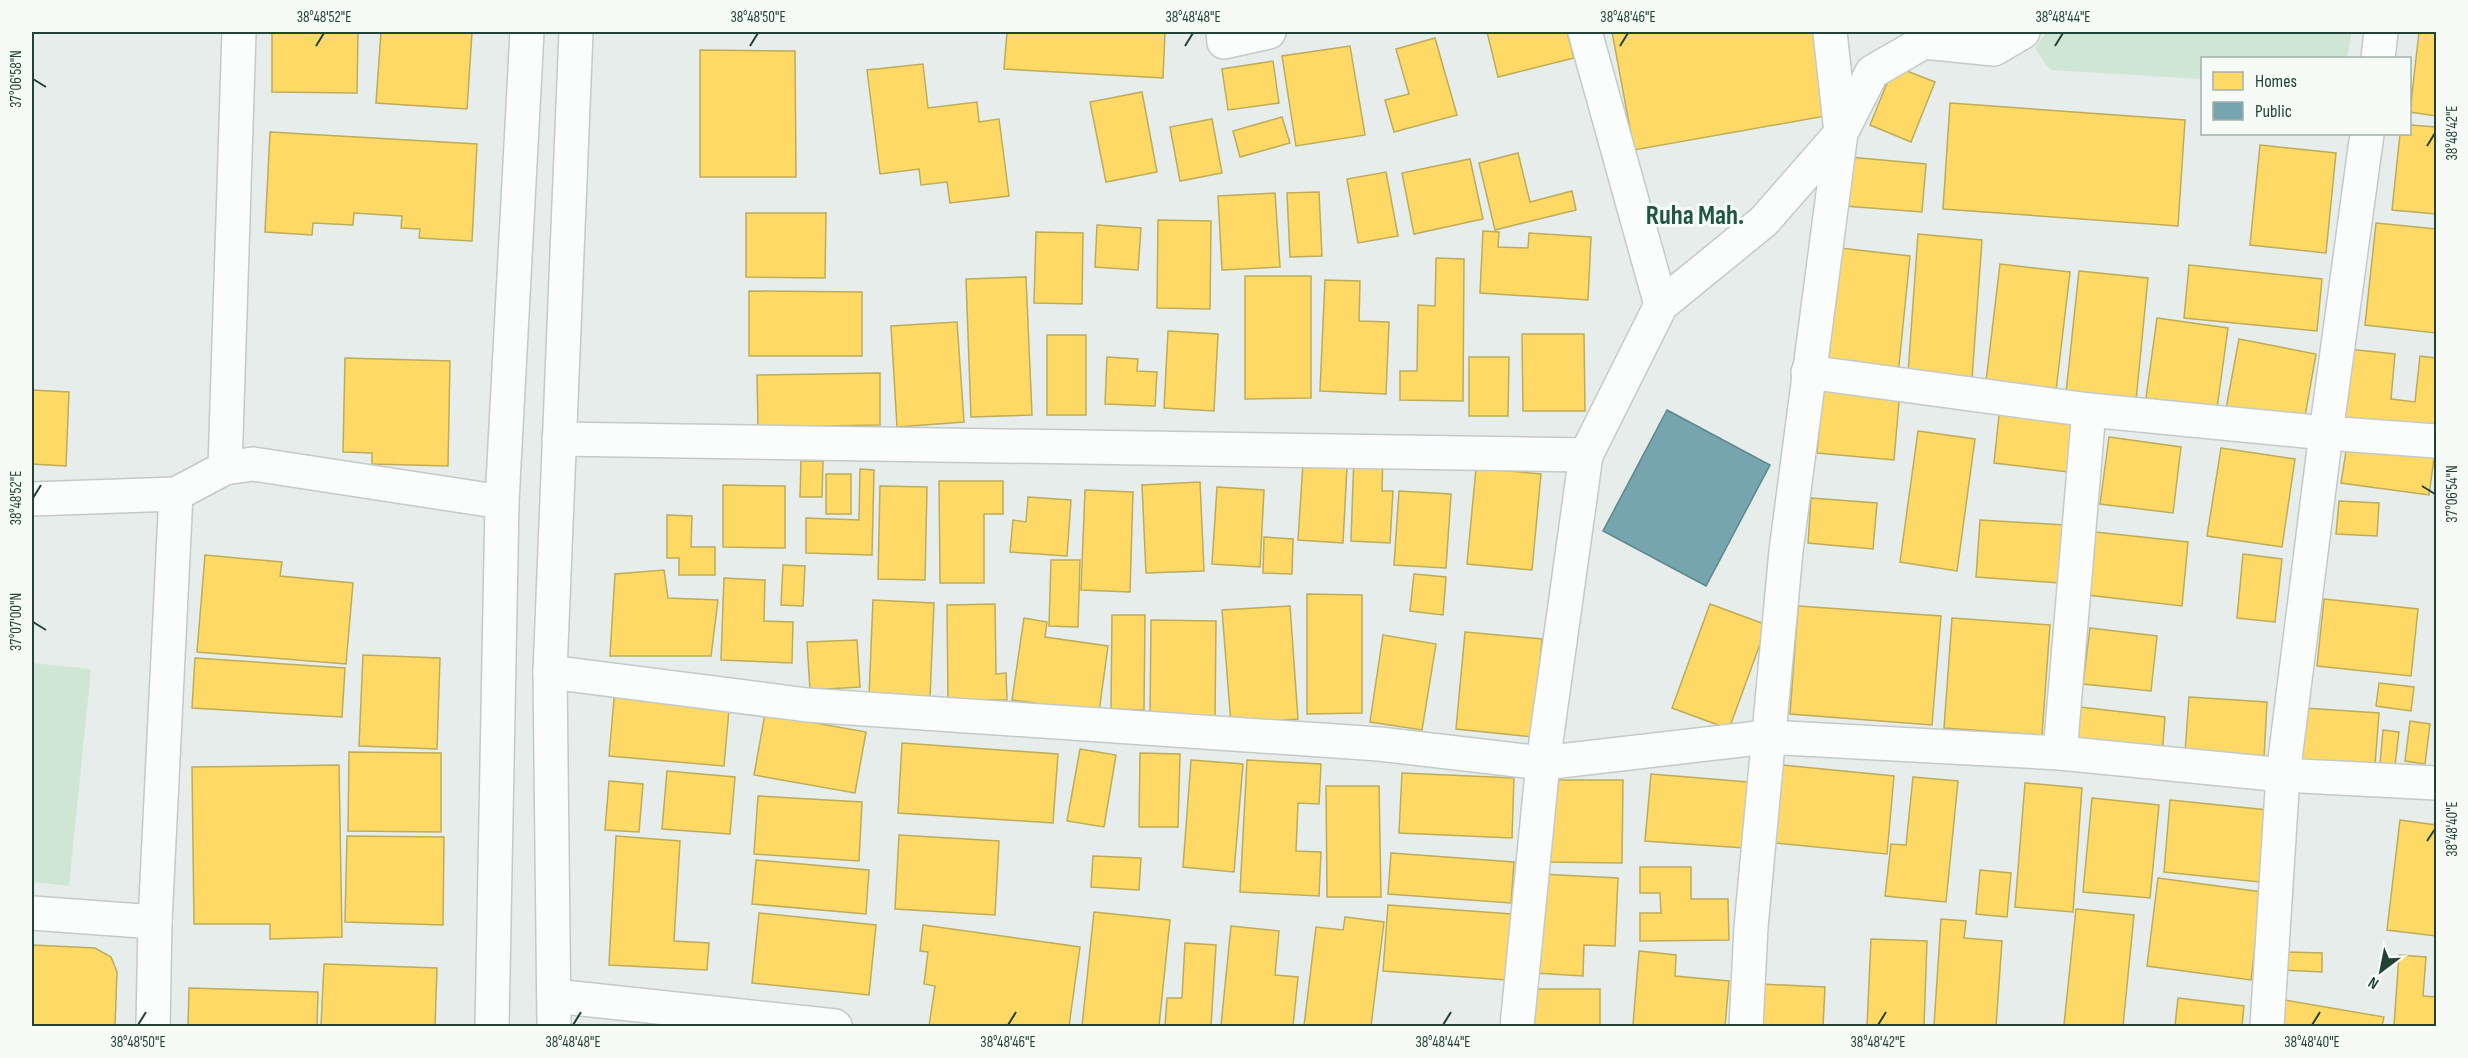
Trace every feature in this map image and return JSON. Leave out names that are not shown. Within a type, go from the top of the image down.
[{"type":"street","points":[[225,468],[239,32]]},
{"type":"street","points":[[492,1026],[502,502],[527,32]]},
{"type":"street","points":[[576,32],[550,672],[554,1011],[835,1026]]},
{"type":"street","points":[[1223,32],[1224,42],[1269,32]]},
{"type":"street","points":[[1586,32],[1661,305]]},
{"type":"street","points":[[1746,1026],[1751,927],[1767,737],[1786,551],[1841,133],[1830,32]]},
{"type":"street","points":[[1517,1026],[1543,763],[1586,455],[1661,305],[1764,221],[1841,133],[1872,72],[1923,42],[1994,40],[2023,32]]},
{"type":"street","points":[[2378,57],[2381,32]]},
{"type":"street","points":[[2267,1026],[2283,775],[2367,135]]},
{"type":"street","points":[[1808,372],[2089,410],[2326,433],[2436,441]]},
{"type":"street","points":[[2060,753],[2089,410]]},
{"type":"street","points":[[559,439],[1586,455]]},
{"type":"street","points":[[32,499],[176,494],[225,468],[253,464],[502,502]]},
{"type":"street","points":[[153,1026],[155,922],[176,494]]},
{"type":"street","points":[[550,672],[807,705],[1379,744],[1543,763],[1767,737],[2060,753],[2283,775],[2436,783]]},
{"type":"street","points":[[32,913],[155,922]]},
{"type":"green space","points":[[2046,32],[2352,32],[2347,57],[2201,57],[2201,79],[2050,70],[2035,48]]},
{"type":"green space","points":[[32,663],[91,669],[69,886],[32,882]]},
{"type":"building: Homes","points":[[272,32],[358,32],[357,93],[272,92]]},
{"type":"building: Homes","points":[[381,32],[472,32],[467,109],[376,103]]},
{"type":"building: Homes","points":[[1007,32],[1165,32],[1163,78],[1004,69]]},
{"type":"building: Homes","points":[[1487,32],[1567,32],[1574,58],[1498,77]]},
{"type":"building: Homes","points":[[1612,32],[1816,32],[1831,115],[1634,150]]},
{"type":"building: Homes","points":[[2419,32],[2436,32],[2436,116],[2411,112]]},
{"type":"building: Homes","points":[[1435,38],[1457,115],[1394,132],[1385,100],[1409,94],[1396,49]]},
{"type":"building: Homes","points":[[1350,46],[1365,135],[1296,146],[1282,56]]},
{"type":"building: Homes","points":[[700,50],[795,51],[796,177],[700,177]]},
{"type":"building: Homes","points":[[1273,61],[1279,103],[1228,110],[1222,69]]},
{"type":"building: Homes","points":[[923,64],[928,108],[977,102],[979,122],[999,119],[1009,196],[950,203],[947,182],[921,185],[919,169],[880,174],[867,70]]},
{"type":"building: Homes","points":[[1894,66],[1935,82],[1911,142],[1870,125]]},
{"type":"building: Homes","points":[[1142,92],[1157,172],[1106,182],[1090,102]]},
{"type":"building: Homes","points":[[1950,103],[2185,120],[2178,226],[1943,209]]},
{"type":"building: Homes","points":[[1282,117],[1290,143],[1240,157],[1233,131]]},
{"type":"building: Homes","points":[[1212,119],[1222,173],[1180,181],[1170,127]]},
{"type":"building: Homes","points":[[2411,125],[2436,127],[2436,214],[2392,210],[2400,135],[2411,135]]},
{"type":"building: Homes","points":[[270,132],[477,144],[472,241],[419,238],[420,229],[401,228],[402,216],[354,213],[353,225],[313,223],[312,235],[265,232]]},
{"type":"building: Homes","points":[[2260,145],[2336,153],[2326,253],[2250,245]]},
{"type":"building: Homes","points":[[1518,153],[1530,202],[1572,191],[1576,210],[1495,230],[1479,163]]},
{"type":"building: Homes","points":[[1849,157],[1926,164],[1922,212],[1845,206]]},
{"type":"building: Homes","points":[[1470,159],[1483,219],[1414,234],[1402,173]]},
{"type":"building: Homes","points":[[1386,172],[1398,236],[1358,243],[1347,179]]},
{"type":"building: Homes","points":[[1319,192],[1322,256],[1290,257],[1287,193]]},
{"type":"building: Homes","points":[[1275,193],[1280,267],[1222,270],[1218,196]]},
{"type":"building: Homes","points":[[746,213],[826,213],[825,278],[746,277]]},
{"type":"building: Homes","points":[[1158,220],[1211,221],[1210,309],[1157,308]]},
{"type":"building: Homes","points":[[2376,223],[2436,229],[2436,333],[2365,325]]},
{"type":"building: Homes","points":[[1097,225],[1141,228],[1138,270],[1095,267]]},
{"type":"building: Homes","points":[[1483,231],[1499,232],[1498,247],[1528,248],[1529,233],[1591,237],[1588,300],[1480,293]]},
{"type":"building: Homes","points":[[1036,232],[1083,233],[1082,304],[1034,303]]},
{"type":"building: Homes","points":[[1918,234],[1982,240],[1972,379],[1908,374]]},
{"type":"building: Homes","points":[[1840,248],[1910,256],[1898,375],[1828,367]]},
{"type":"building: Homes","points":[[1436,258],[1464,259],[1463,401],[1400,400],[1400,371],[1417,371],[1418,305],[1435,306]]},
{"type":"building: Homes","points":[[2000,264],[2070,272],[2055,399],[1985,390]]},
{"type":"building: Homes","points":[[2189,265],[2322,279],[2317,331],[2184,318]]},
{"type":"building: Homes","points":[[2079,271],[2148,278],[2136,400],[2066,393]]},
{"type":"building: Homes","points":[[1245,276],[1311,276],[1311,398],[1245,399]]},
{"type":"building: Homes","points":[[1026,277],[1032,415],[971,417],[966,279]]},
{"type":"building: Homes","points":[[1325,280],[1360,281],[1359,321],[1389,322],[1386,394],[1320,391]]},
{"type":"building: Homes","points":[[749,291],[862,292],[862,356],[749,356]]},
{"type":"building: Homes","points":[[2157,318],[2228,328],[2217,408],[2146,398]]},
{"type":"building: Homes","points":[[957,322],[964,422],[897,427],[891,326]]},
{"type":"building: Homes","points":[[1168,331],[1218,334],[1214,411],[1164,408]]},
{"type":"building: Homes","points":[[1522,334],[1584,334],[1585,411],[1523,411]]},
{"type":"building: Homes","points":[[1047,335],[1086,335],[1086,415],[1047,415]]},
{"type":"building: Homes","points":[[2239,339],[2316,354],[2303,428],[2225,414]]},
{"type":"building: Homes","points":[[2348,349],[2395,354],[2391,399],[2415,402],[2420,356],[2436,358],[2436,431],[2340,421]]},
{"type":"building: Homes","points":[[1107,357],[1138,359],[1137,371],[1157,372],[1155,406],[1105,404]]},
{"type":"building: Homes","points":[[1469,357],[1509,357],[1508,416],[1469,416]]},
{"type":"building: Homes","points":[[345,358],[450,361],[448,466],[372,464],[372,453],[343,452]]},
{"type":"building: Homes","points":[[880,373],[880,425],[758,427],[757,375]]},
{"type":"building: Homes","points":[[1823,384],[1900,390],[1894,460],[1817,453]]},
{"type":"building: Homes","points":[[32,390],[69,392],[66,466],[32,464]]},
{"type":"building: Homes","points":[[2000,406],[2076,415],[2068,472],[1994,463]]},
{"type":"building: Homes","points":[[1918,431],[1975,439],[1957,571],[1900,562]]},
{"type":"building: Homes","points":[[2109,437],[2181,447],[2173,513],[2100,504]]},
{"type":"building: Homes","points":[[2348,439],[2435,451],[2429,495],[2341,483]]},
{"type":"building: Homes","points":[[2221,448],[2295,459],[2282,547],[2207,536]]},
{"type":"building: Homes","points":[[1354,454],[1383,455],[1382,491],[1393,491],[1390,543],[1351,541]]},
{"type":"building: Homes","points":[[801,461],[823,461],[822,497],[800,497]]},
{"type":"building: Homes","points":[[1303,463],[1347,467],[1343,543],[1298,540]]},
{"type":"building: Homes","points":[[1476,468],[1541,474],[1532,570],[1467,564]]},
{"type":"building: Homes","points":[[860,469],[874,470],[872,555],[806,553],[806,518],[859,520]]},
{"type":"building: Homes","points":[[826,474],[851,474],[851,514],[826,514]]},
{"type":"building: Homes","points":[[939,481],[1003,481],[1003,514],[984,514],[984,583],[940,583]]},
{"type":"building: Homes","points":[[1200,482],[1204,571],[1146,573],[1142,485]]},
{"type":"building: Homes","points":[[723,485],[785,486],[785,548],[723,547]]},
{"type":"building: Homes","points":[[880,486],[927,487],[925,580],[878,579]]},
{"type":"building: Homes","points":[[1217,487],[1264,490],[1260,567],[1212,564]]},
{"type":"building: Homes","points":[[1085,490],[1133,492],[1130,592],[1081,590]]},
{"type":"building: Homes","points":[[1399,491],[1451,494],[1446,568],[1394,565]]},
{"type":"building: Homes","points":[[1028,497],[1071,500],[1067,556],[1010,552],[1013,520],[1026,522]]},
{"type":"building: Homes","points":[[1811,498],[1877,503],[1873,549],[1808,543]]},
{"type":"building: Homes","points":[[2339,501],[2379,503],[2377,536],[2336,534]]},
{"type":"building: Homes","points":[[667,515],[692,516],[691,547],[715,547],[715,575],[679,575],[679,558],[667,558]]},
{"type":"building: Homes","points":[[1980,520],[2064,525],[2060,583],[1976,577]]},
{"type":"building: Homes","points":[[2095,532],[2188,542],[2182,606],[2087,595]]},
{"type":"building: Homes","points":[[1264,537],[1293,539],[1292,574],[1263,573]]},
{"type":"building: Homes","points":[[2243,554],[2282,559],[2275,622],[2237,618]]},
{"type":"building: Homes","points":[[205,555],[282,562],[280,576],[353,583],[346,664],[197,652]]},
{"type":"building: Homes","points":[[1051,560],[1080,560],[1078,627],[1049,626]]},
{"type":"building: Homes","points":[[783,565],[805,566],[803,606],[781,605]]},
{"type":"building: Homes","points":[[664,570],[668,598],[718,600],[711,656],[610,656],[615,574]]},
{"type":"building: Homes","points":[[1414,574],[1446,577],[1443,615],[1410,611]]},
{"type":"building: Homes","points":[[724,578],[765,580],[764,621],[793,622],[792,663],[721,660]]},
{"type":"building: Homes","points":[[1307,594],[1362,595],[1362,713],[1307,714]]},
{"type":"building: Homes","points":[[2324,599],[2418,609],[2411,676],[2317,666]]},
{"type":"building: Homes","points":[[873,600],[934,603],[930,698],[869,696]]},
{"type":"building: Homes","points":[[995,604],[996,674],[1006,673],[1007,700],[948,700],[947,605]]},
{"type":"building: Homes","points":[[1710,604],[1767,625],[1729,729],[1672,708]]},
{"type":"building: Homes","points":[[1290,606],[1298,719],[1231,724],[1222,610]]},
{"type":"building: Homes","points":[[1798,606],[1941,616],[1932,725],[1790,714]]},
{"type":"building: Homes","points":[[1112,615],[1145,615],[1144,710],[1111,709]]},
{"type":"building: Homes","points":[[1024,618],[1047,622],[1045,637],[1108,646],[1099,712],[1012,700]]},
{"type":"building: Homes","points":[[1952,618],[2050,625],[2042,735],[1944,728]]},
{"type":"building: Homes","points":[[1151,620],[1216,621],[1215,719],[1150,718]]},
{"type":"building: Homes","points":[[2090,628],[2157,636],[2151,691],[2083,684]]},
{"type":"building: Homes","points":[[1465,632],[1542,639],[1533,737],[1456,729]]},
{"type":"building: Homes","points":[[1383,635],[1436,644],[1422,730],[1370,722]]},
{"type":"building: Homes","points":[[857,640],[860,687],[810,690],[807,642]]},
{"type":"building: Homes","points":[[363,655],[440,658],[437,749],[359,746]]},
{"type":"building: Homes","points":[[195,658],[345,668],[342,717],[192,708]]},
{"type":"building: Homes","points":[[2379,683],[2414,687],[2411,711],[2376,706]]},
{"type":"building: Homes","points":[[615,688],[730,698],[724,766],[609,756]]},
{"type":"building: Homes","points":[[2189,697],[2267,702],[2264,758],[2185,753]]},
{"type":"building: Homes","points":[[2080,707],[2165,717],[2162,755],[2076,747]]},
{"type":"building: Homes","points":[[2304,708],[2379,713],[2374,778],[2299,772]]},
{"type":"building: Homes","points":[[765,714],[866,732],[855,793],[754,775]]},
{"type":"building: Homes","points":[[2410,721],[2430,724],[2425,764],[2405,761]]},
{"type":"building: Homes","points":[[2383,730],[2399,732],[2395,766],[2380,764]]},
{"type":"building: Homes","points":[[902,743],[1058,754],[1053,823],[898,813]]},
{"type":"building: Homes","points":[[1080,749],[1116,755],[1104,827],[1067,821]]},
{"type":"building: Homes","points":[[349,752],[441,753],[441,832],[348,831]]},
{"type":"building: Homes","points":[[1140,753],[1180,754],[1178,827],[1139,827]]},
{"type":"building: Homes","points":[[1191,760],[1243,764],[1234,872],[1183,867]]},
{"type":"building: Homes","points":[[1247,760],[1321,764],[1319,804],[1298,803],[1296,851],[1321,852],[1319,896],[1240,892]]},
{"type":"building: Homes","points":[[339,765],[342,937],[270,939],[270,924],[194,924],[192,767]]},
{"type":"building: Homes","points":[[1782,765],[1894,776],[1887,854],[1775,843]]},
{"type":"building: Homes","points":[[667,771],[735,777],[730,834],[662,829]]},
{"type":"building: Homes","points":[[1402,773],[1514,778],[1512,838],[1399,833]]},
{"type":"building: Homes","points":[[1651,774],[1748,782],[1744,848],[1645,841]]},
{"type":"building: Homes","points":[[1913,777],[1958,781],[1946,902],[1885,896],[1891,844],[1906,845]]},
{"type":"building: Homes","points":[[1545,780],[1623,780],[1622,863],[1545,862]]},
{"type":"building: Homes","points":[[609,781],[643,784],[639,832],[605,830]]},
{"type":"building: Homes","points":[[2025,783],[2082,788],[2073,912],[2015,907]]},
{"type":"building: Homes","points":[[1326,786],[1379,786],[1381,897],[1327,897]]},
{"type":"building: Homes","points":[[758,796],[862,802],[859,861],[754,854]]},
{"type":"building: Homes","points":[[2092,798],[2159,805],[2150,898],[2083,892]]},
{"type":"building: Homes","points":[[2170,800],[2268,810],[2260,882],[2164,872]]},
{"type":"building: Homes","points":[[2400,820],[2436,825],[2436,936],[2387,930]]},
{"type":"building: Homes","points":[[899,835],[999,841],[995,915],[895,909]]},
{"type":"building: Homes","points":[[347,836],[444,837],[443,925],[345,922]]},
{"type":"building: Homes","points":[[616,836],[680,841],[674,941],[709,943],[707,970],[609,965]]},
{"type":"building: Homes","points":[[1391,853],[1514,862],[1511,903],[1388,894]]},
{"type":"building: Homes","points":[[1093,856],[1141,858],[1139,890],[1091,887]]},
{"type":"building: Homes","points":[[756,860],[869,870],[866,914],[752,904]]},
{"type":"building: Homes","points":[[1640,867],[1691,867],[1691,899],[1728,899],[1729,940],[1640,941],[1640,913],[1661,913],[1660,893],[1640,893]]},
{"type":"building: Homes","points":[[1980,870],[2011,873],[2007,917],[1976,914]]},
{"type":"building: Homes","points":[[1540,874],[1618,878],[1615,946],[1584,945],[1583,976],[1535,973]]},
{"type":"building: Homes","points":[[2158,878],[2262,892],[2251,980],[2147,966]]},
{"type":"building: Homes","points":[[1388,905],[1512,914],[1507,980],[1383,971]]},
{"type":"building: Homes","points":[[2076,909],[2134,915],[2123,1026],[2064,1025]]},
{"type":"building: Homes","points":[[1094,912],[1170,920],[1159,1026],[1082,1026]]},
{"type":"building: Homes","points":[[759,913],[876,925],[869,995],[752,983]]},
{"type":"building: Homes","points":[[1345,917],[1384,922],[1371,1026],[1304,1026],[1316,927],[1343,930]]},
{"type":"building: Homes","points":[[1941,919],[1966,921],[1964,938],[2002,941],[1996,1026],[1934,1026]]},
{"type":"building: Homes","points":[[923,925],[1080,947],[1069,1026],[929,1026],[935,986],[924,984],[928,952],[920,951]]},
{"type":"building: Homes","points":[[1231,926],[1279,931],[1275,975],[1298,977],[1293,1026],[1221,1026]]},
{"type":"building: Homes","points":[[1871,939],[1927,941],[1924,1026],[1867,1026]]},
{"type":"building: Homes","points":[[1185,943],[1216,945],[1211,1026],[1165,1026],[1167,998],[1182,998]]},
{"type":"building: Homes","points":[[32,945],[95,948],[111,957],[117,972],[115,1026],[32,1026]]},
{"type":"building: Homes","points":[[1639,951],[1676,955],[1675,976],[1729,981],[1725,1026],[1633,1025]]},
{"type":"building: Homes","points":[[2282,952],[2322,953],[2322,972],[2282,970]]},
{"type":"building: Homes","points":[[2399,955],[2426,957],[2423,996],[2436,997],[2436,1026],[2394,1026]]},
{"type":"building: Homes","points":[[324,964],[437,968],[435,1026],[321,1026]]},
{"type":"building: Homes","points":[[1760,984],[1825,987],[1823,1026],[1759,1026]]},
{"type":"building: Homes","points":[[189,988],[318,992],[317,1026],[188,1026]]},
{"type":"building: Homes","points":[[1532,989],[1600,989],[1600,1026],[1532,1026]]},
{"type":"building: Homes","points":[[2178,998],[2244,1006],[2242,1026],[2175,1026]]},
{"type":"building: Homes","points":[[2279,999],[2384,1017],[2382,1026],[2275,1026]]},
{"type":"building: Public","points":[[1667,410],[1770,465],[1706,586],[1603,531]]},
{"type":"district","name":"Ruha Mah.","points":[[1695,215]]}]
